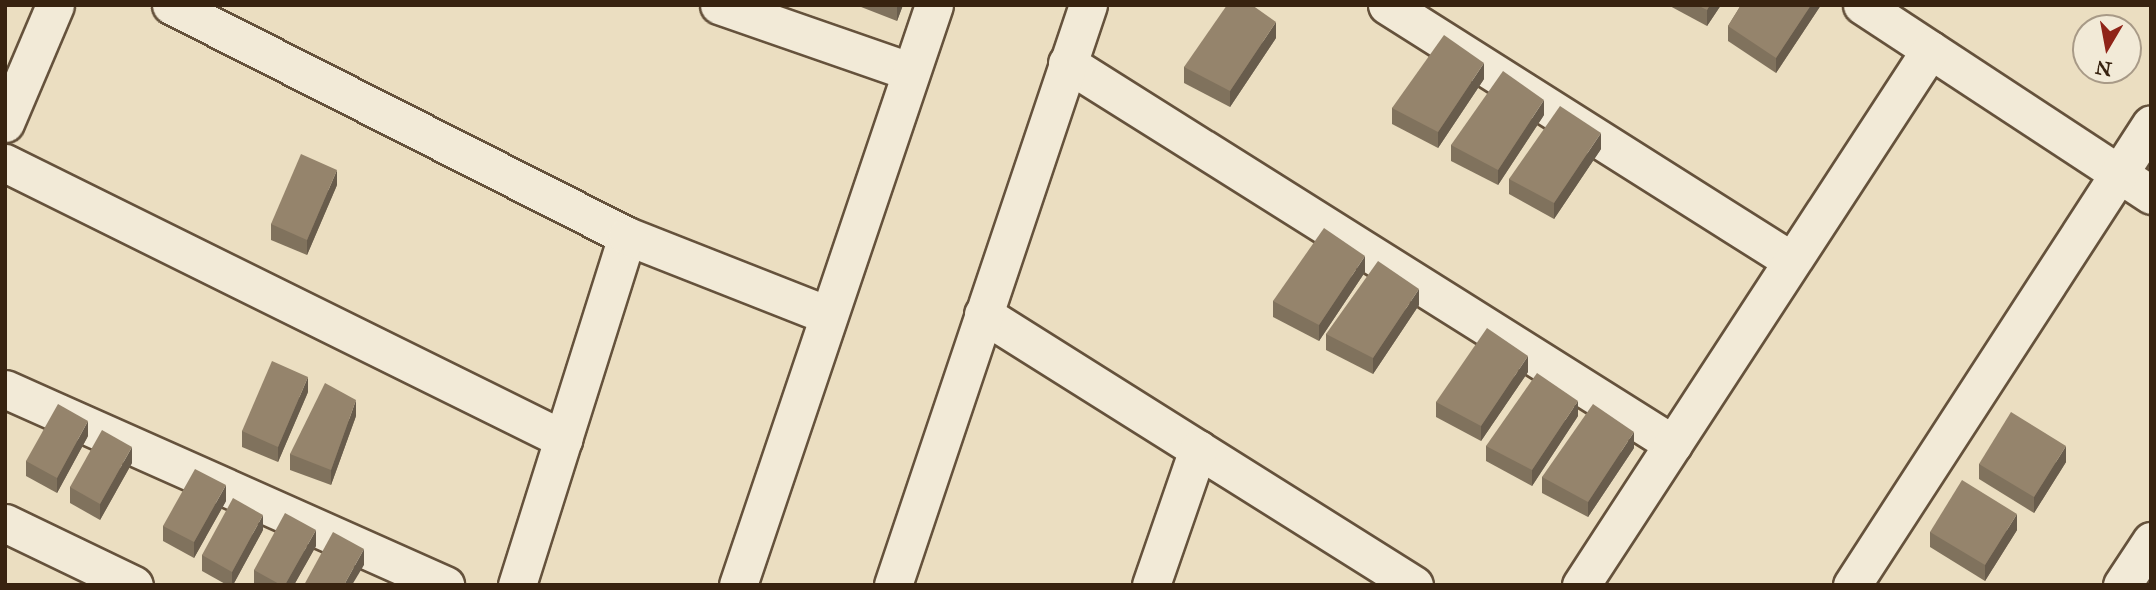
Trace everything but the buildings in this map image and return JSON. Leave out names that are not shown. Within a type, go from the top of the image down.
[{"type":"street","points":[[5,123],[55,5]]},
{"type":"street","points":[[171,5],[627,236],[828,315]]},
{"type":"street","points":[[719,5],[911,72]]},
{"type":"street","points":[[738,585],[934,5]]},
{"type":"street","points":[[893,585],[1088,5]]},
{"type":"street","points":[[1387,5],[1793,261]]},
{"type":"street","points":[[1862,5],[2151,195]]},
{"type":"street","points":[[1581,585],[1930,50]]},
{"type":"street","points":[[1067,63],[1673,444]]},
{"type":"street","points":[[1852,585],[2151,124]]},
{"type":"street","points":[[5,163],[563,439]]},
{"type":"street","points":[[517,585],[627,236]]},
{"type":"street","points":[[982,314],[1414,585]]},
{"type":"street","points":[[5,389],[445,585]]},
{"type":"street","points":[[1152,585],[1198,449]]},
{"type":"street","points":[[5,523],[134,585]]},
{"type":"street","points":[[2122,585],[2151,541]]}]
